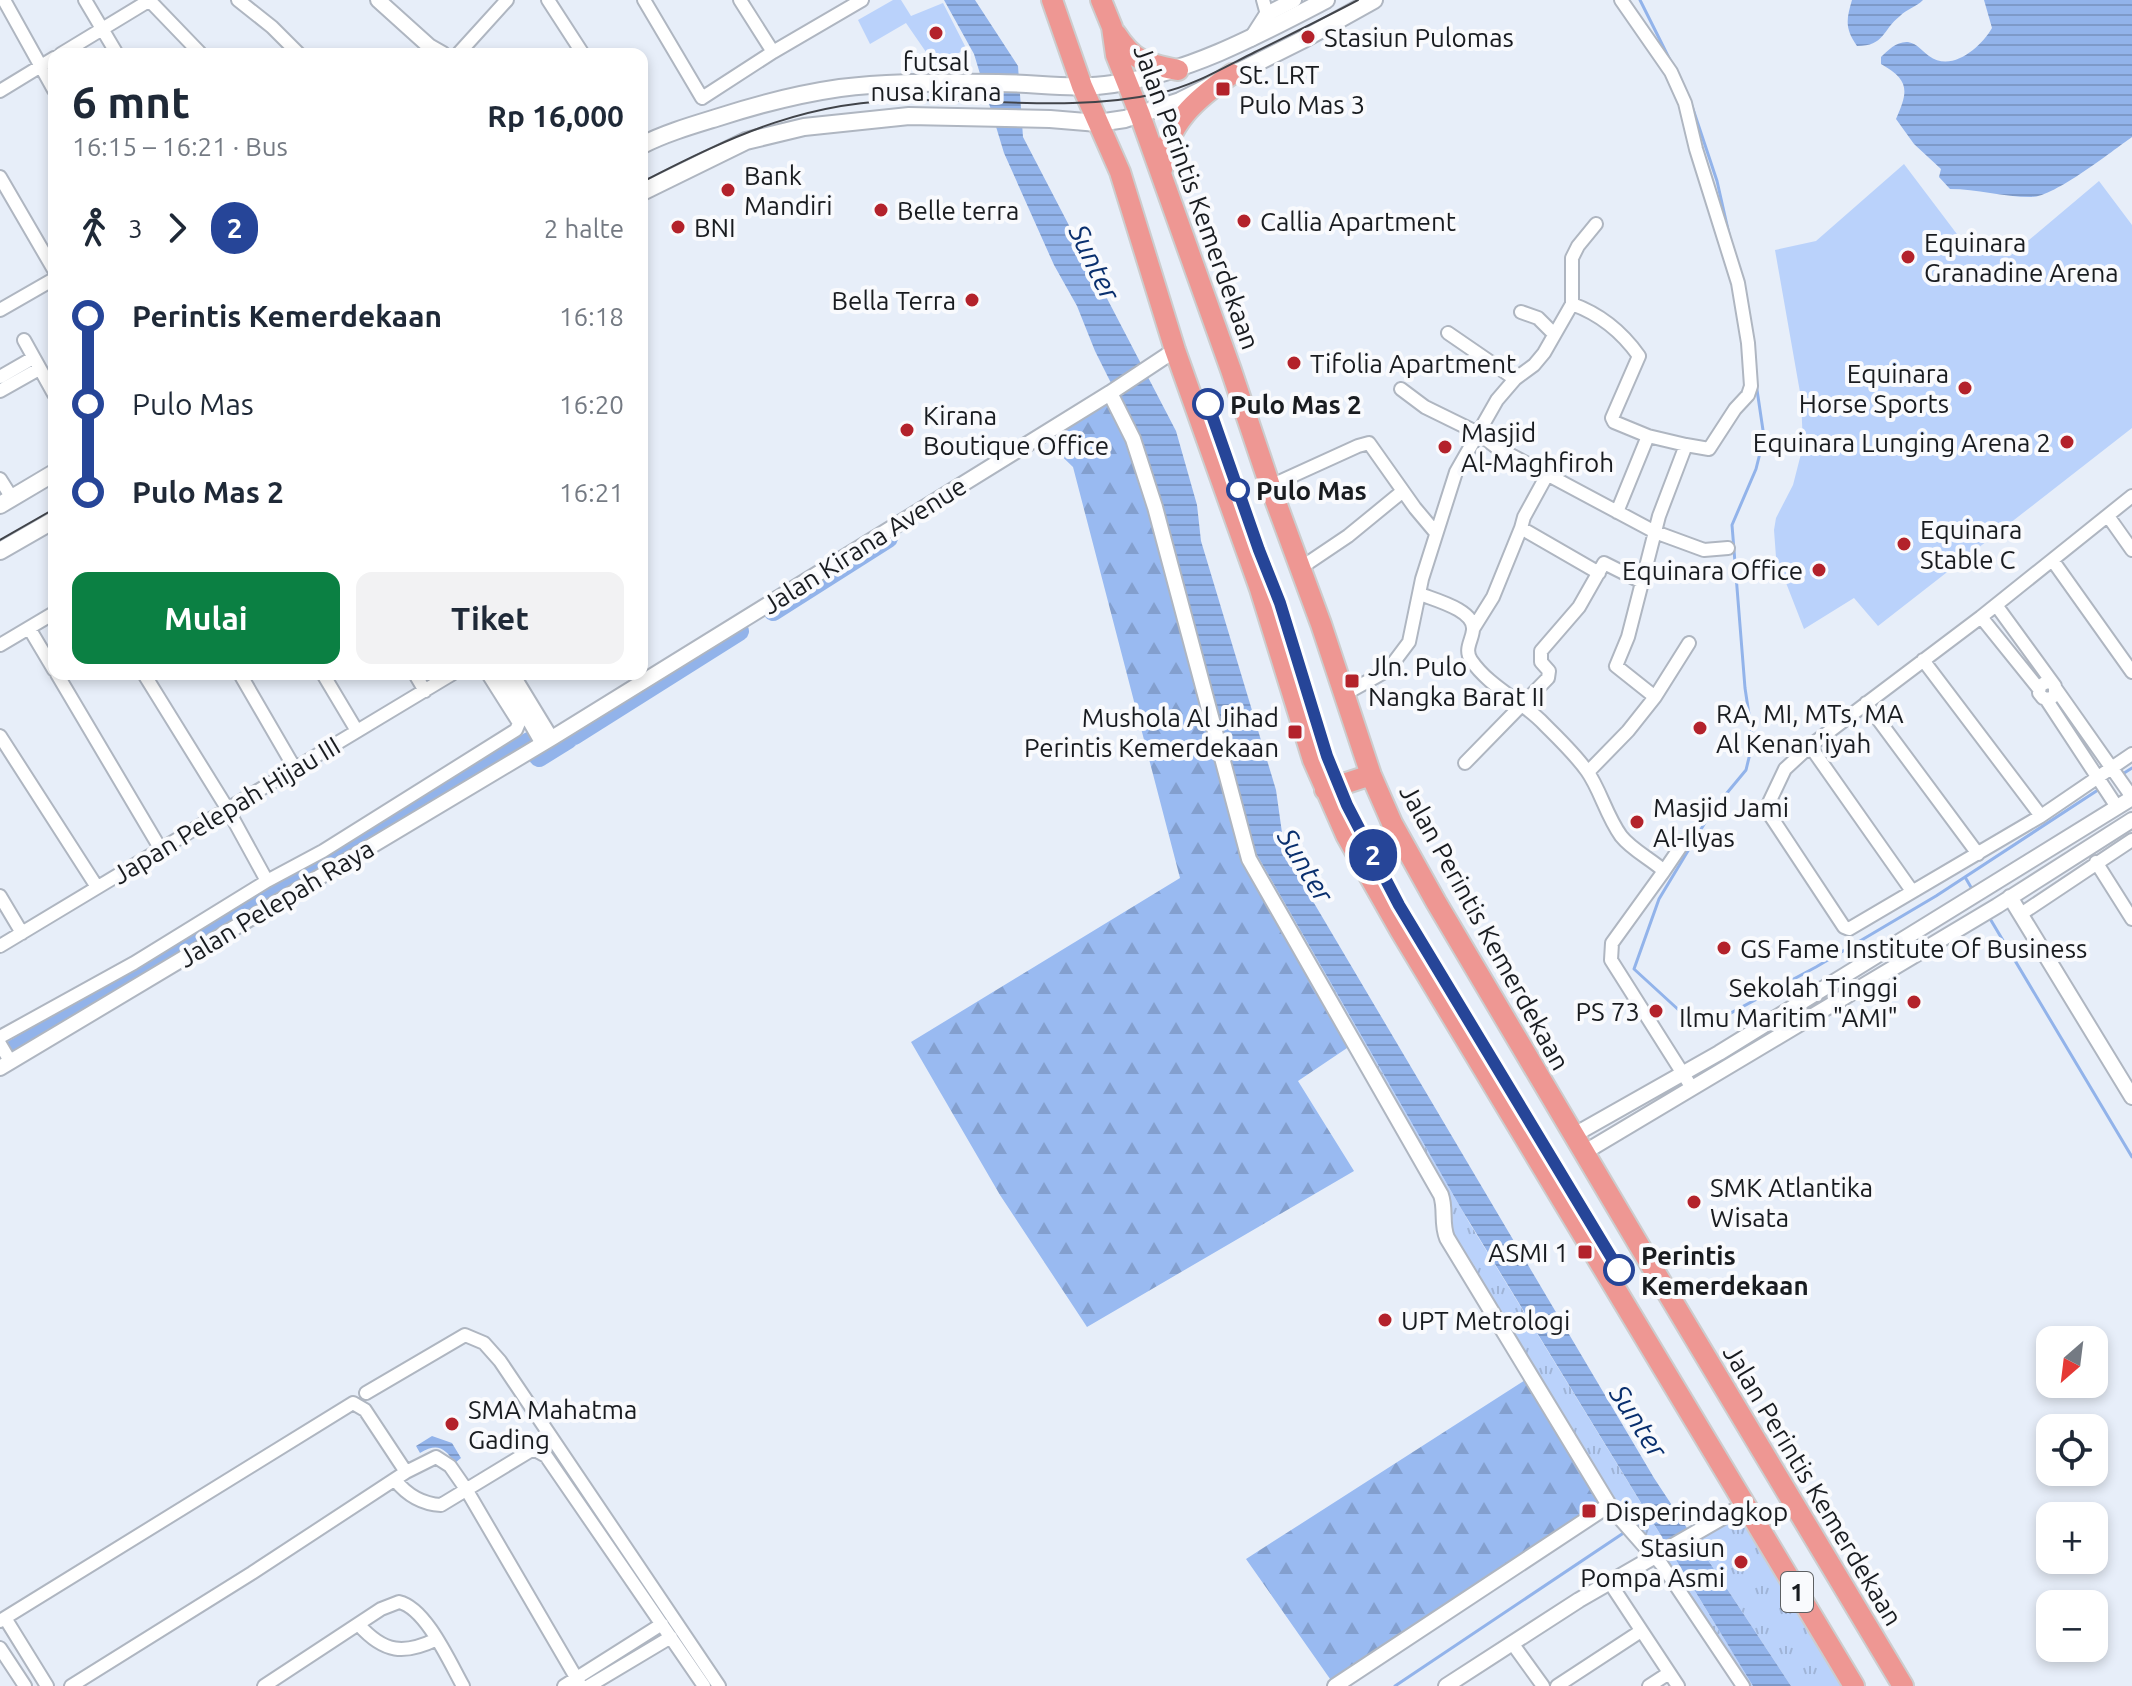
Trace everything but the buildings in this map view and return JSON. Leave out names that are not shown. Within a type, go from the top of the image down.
[{"type":"highway","name":"1","points":[[1052,0],[1082,86],[1120,172],[1175,350],[1260,589],[1325,790],[1361,864],[1854,1686]]},
{"type":"highway","name":"Jalan Perintis Kemerdekaan","points":[[1101,0],[1112,27],[1116,55],[1140,115],[1371,775],[1407,851],[1903,1686]]},
{"type":"highway","points":[[1112,27],[1127,52],[1133,56],[1151,66],[1178,70]]},
{"type":"highway","points":[[1161,177],[1164,150],[1177,125],[1197,101],[1232,74]]},
{"type":"highway","points":[[1325,790],[1371,775]]},
{"type":"main road","points":[[1045,0],[1059,24]]},
{"type":"main road","points":[[648,142],[688,126],[799,95],[874,85],[1036,83],[1082,86],[1127,82],[1178,70],[1251,39],[1267,14],[1326,0]]},
{"type":"main road","points":[[648,189],[746,141],[804,127],[909,116],[1098,123],[1140,115],[1180,101],[1374,0]]},
{"type":"main road","points":[[799,95],[807,103],[810,116],[804,127]]},
{"type":"main road","points":[[6,502],[48,477]]},
{"type":"main road","points":[[0,551],[48,526]]},
{"type":"street","points":[[4,0],[48,80]]},
{"type":"street","points":[[85,0],[114,48]]},
{"type":"street","points":[[72,48],[150,0],[195,48]]},
{"type":"street","points":[[238,0],[293,48]]},
{"type":"street","points":[[378,0],[432,48]]},
{"type":"street","points":[[463,48],[507,0]]},
{"type":"street","points":[[548,0],[579,48]]},
{"type":"street","points":[[644,0],[702,98],[862,0]]},
{"type":"street","points":[[740,0],[773,52]]},
{"type":"street","points":[[834,0],[841,12]]},
{"type":"street","points":[[1267,14],[1294,0]]},
{"type":"street","points":[[1572,304],[1602,318],[1637,353],[1639,360],[1613,420],[1615,424],[1648,436],[1709,449],[1748,395],[1751,371],[1738,283],[1696,149],[1685,103],[1671,72],[1621,0]]},
{"type":"street","points":[[0,91],[48,61]]},
{"type":"street","points":[[0,177],[48,260]]},
{"type":"street","points":[[1345,694],[1377,679],[1397,662],[1409,642],[1422,579],[1456,472],[1497,400],[1515,379],[1534,365],[1572,304],[1572,258],[1596,224]]},
{"type":"street","points":[[0,310],[48,282]]},
{"type":"street","points":[[1521,312],[1538,318],[1554,334]]},
{"type":"street","points":[[1448,333],[1515,379]]},
{"type":"street","points":[[24,340],[48,384]]},
{"type":"street","name":"Jalan Kirana Avenue","points":[[648,679],[1175,350]]},
{"type":"street","points":[[0,377],[36,363]]},
{"type":"street","points":[[0,391],[36,363]]},
{"type":"street","points":[[1401,389],[1439,415],[1478,433],[1490,444],[1655,532],[1704,550],[1728,548]]},
{"type":"street","points":[[1112,392],[1133,439],[1155,507],[1249,859],[1441,1195],[1444,1204],[1443,1230],[1447,1238],[1611,1508],[1662,1565],[1739,1684]]},
{"type":"street","points":[[1617,512],[1648,436]]},
{"type":"street","points":[[1270,486],[1369,443],[1436,533]]},
{"type":"street","points":[[1655,697],[1616,666],[1628,637],[1655,532],[1686,445]]},
{"type":"street","points":[[1547,475],[1493,597],[1473,629],[1468,651],[1471,659],[1493,683],[1544,724],[1588,772],[1605,809],[1624,839],[1664,871]]},
{"type":"street","points":[[0,479],[6,502]]},
{"type":"street","points":[[1299,569],[1348,536],[1403,491]]},
{"type":"street","points":[[2132,496],[1981,617],[1810,746],[1785,769],[1766,809],[1844,927],[1849,929],[2041,816],[2114,770],[2132,754]]},
{"type":"street","points":[[2108,516],[2132,550]]},
{"type":"street","points":[[1521,528],[1599,573]]},
{"type":"street","points":[[2053,561],[2132,672]]},
{"type":"street","points":[[1465,763],[1550,675],[1541,662],[1541,651],[1579,607],[1606,563],[1642,582]]},
{"type":"street","points":[[1420,594],[1460,611],[1470,619],[1473,629]]},
{"type":"street","points":[[1579,1144],[1682,1075],[2131,795],[1996,605]]},
{"type":"street","points":[[0,645],[48,617]]},
{"type":"street","points":[[1981,617],[2043,694],[2115,804]]},
{"type":"street","points":[[29,628],[48,660]]},
{"type":"street","points":[[1588,772],[1628,731],[1655,697],[1689,643]]},
{"type":"street","points":[[1923,660],[2041,816]]},
{"type":"street","points":[[60,680],[160,848]]},
{"type":"street","points":[[148,680],[227,808],[267,881]]},
{"type":"street","points":[[243,680],[294,767]]},
{"type":"street","points":[[327,680],[357,731]]},
{"type":"street","points":[[419,680],[425,691]]},
{"type":"street","name":"Japan Pelepah Hijau III","points":[[0,946],[442,680]]},
{"type":"street","name":"Jalan Pelepah Raya","points":[[0,1037],[134,963],[267,881],[323,851],[516,730],[519,723],[492,680]]},
{"type":"street","points":[[506,680],[547,741]]},
{"type":"street","points":[[516,680],[547,741]]},
{"type":"street","name":"Jalan Kirana Avenue","points":[[547,741],[646,680]]},
{"type":"street","points":[[2043,694],[2042,684],[2054,686]]},
{"type":"street","points":[[1866,703],[1978,854]]},
{"type":"street","points":[[0,736],[97,887]]},
{"type":"street","name":"Jalan Pelepah Raya","points":[[6,1063],[547,741]]},
{"type":"street","points":[[1810,746],[1912,891]]},
{"type":"street","points":[[1579,1144],[1692,1088],[1997,906],[2132,820]]},
{"type":"street","points":[[2021,914],[2132,840]]},
{"type":"street","points":[[1681,846],[1612,943],[1610,952],[1614,968],[1692,1088]]},
{"type":"street","points":[[2096,862],[2132,919]]},
{"type":"street","points":[[0,896],[22,933]]},
{"type":"street","points":[[2010,897],[2132,1097]]},
{"type":"street","points":[[0,1044],[6,1063]]},
{"type":"street","points":[[366,1393],[465,1335],[484,1343],[500,1361],[719,1686]]},
{"type":"street","points":[[47,1686],[2,1619],[353,1403],[365,1410],[410,1496],[431,1505],[449,1501],[530,1451],[546,1456],[704,1686]]},
{"type":"street","points":[[71,1686],[400,1476],[429,1459],[442,1458],[466,1489],[578,1682]]},
{"type":"street","points":[[1446,1686],[1610,1583],[1652,1553],[1744,1505]]},
{"type":"street","points":[[1335,1686],[1611,1508]]},
{"type":"street","points":[[1610,1583],[1678,1686]]},
{"type":"street","points":[[264,1686],[381,1609],[399,1602],[413,1607],[437,1639],[463,1686]]},
{"type":"street","points":[[564,1686],[578,1682],[662,1624]]},
{"type":"street","points":[[359,1625],[381,1643],[406,1651],[437,1639]]},
{"type":"street","points":[[1557,1686],[1641,1631]]},
{"type":"street","points":[[589,1686],[671,1637]]},
{"type":"street","points":[[1512,1643],[1543,1686]]},
{"type":"street","points":[[0,1648],[25,1686]]},
{"type":"street","points":[[1649,1686],[1669,1673]]},
{"type":"green space","name":"futsal nusa kirana","points":[[893,0],[901,0],[911,16],[943,3],[966,48],[937,68],[906,23],[870,44],[858,20]]},
{"type":"green space","name":"Equinara Horse Sports","points":[[1904,164],[1972,254],[2010,256],[2099,181],[2132,225],[2132,428],[1878,626],[1854,598],[1804,629],[1776,557],[1776,518],[1793,485],[1803,446],[1801,398],[1775,250],[1816,241]]},
{"type":"green space","points":[[1112,398],[1121,411],[1249,859],[1353,1044],[1298,1081],[1354,1171],[1087,1327],[1000,1195],[911,1042],[1180,878],[1073,467],[1045,440]]},
{"type":"green space","points":[[1253,848],[1470,1224],[1753,1686],[1743,1686],[1644,1548],[1447,1238],[1444,1204],[1249,859]]},
{"type":"green space","points":[[1530,1377],[1609,1505],[1335,1686],[1246,1559]]},
{"type":"green space","points":[[1744,1505],[1850,1686],[1791,1686],[1691,1534]]},
{"type":"shaded area","points":[[944,0],[975,0],[1018,66],[1023,137],[1176,431],[1197,505],[1201,541],[1276,790],[1285,854],[1654,1478],[1791,1686],[1753,1686],[1462,1210],[1253,848],[1141,443],[1095,351],[1077,306],[1054,265],[1004,153],[974,54]]},
{"type":"shaded area","points":[[1852,0],[1923,0],[1894,21],[1878,40],[1857,46],[1848,24]]},
{"type":"shaded area","points":[[1984,0],[2132,0],[2132,137],[2082,173],[2041,195],[2021,197],[1950,189],[1939,177],[1941,169],[1914,144],[1896,119],[1904,87],[1897,75],[1881,64],[1881,57],[1893,46],[1904,42],[1915,44],[1938,60],[1956,60],[1965,56],[1981,43],[1992,28]]},
{"type":"shaded area","points":[[432,1436],[452,1443],[461,1458],[455,1463],[440,1448],[420,1453],[416,1446]]},
{"type":"waterway","points":[[1640,0],[1672,64]]},
{"type":"waterway","points":[[1690,100],[1717,181],[1729,234]]},
{"type":"waterway","points":[[1756,383],[1764,437],[1756,469],[1732,525],[1745,688],[1753,741],[1746,770],[1712,811],[1659,899],[1634,969],[1682,1013],[1716,1021],[1816,967],[1936,896],[2101,788]]},
{"type":"waterway","points":[[773,611],[888,538]]},
{"type":"waterway","points":[[574,735],[739,631]]},
{"type":"waterway","points":[[539,757],[568,739]]},
{"type":"waterway","points":[[0,1058],[529,742]]},
{"type":"waterway","points":[[2121,775],[2132,768]]},
{"type":"waterway","points":[[1965,877],[1972,889]]},
{"type":"waterway","points":[[1989,917],[2132,1157]]},
{"type":"waterway","points":[[1634,1526],[1650,1514]]},
{"type":"waterway","points":[[1395,1686],[1628,1530]]},
{"type":"tram line","points":[[648,179],[742,135],[808,113],[843,106],[918,100],[1100,102],[1160,93],[1209,76],[1358,0]]},
{"type":"tram line","points":[[0,540],[48,512]]},
{"type":"bus line","name":"2","points":[[1208,404],[1298,654],[1327,756],[1347,805],[1399,905],[1619,1270]]},
{"type":"place","name":"futsal nusa kirana","points":[[936,33]]},
{"type":"place","name":"Stasiun Pulomas","points":[[1308,37]]},
{"type":"place","name":"St. LRT Pulo Mas 3","points":[[1223,89]]},
{"type":"place","name":"Bank Mandiri","points":[[728,190]]},
{"type":"place","name":"Belle terra","points":[[881,210]]},
{"type":"place","name":"Callia Apartment","points":[[1244,221]]},
{"type":"place","name":"BNI","points":[[678,227]]},
{"type":"place","name":"Equinara Granadine Arena","points":[[1908,257]]},
{"type":"place","name":"Bella Terra","points":[[972,300]]},
{"type":"place","name":"Tifolia Apartment","points":[[1294,363]]},
{"type":"place","name":"Equinara Horse Sports","points":[[1965,388]]},
{"type":"place","name":"Pulo Mas 2","points":[[1208,404]]},
{"type":"place","name":"Kirana Boutique Office","points":[[907,430]]},
{"type":"place","name":"Equinara Lunging Arena 2","points":[[2067,442]]},
{"type":"place","name":"Masjid Al-Maghfiroh","points":[[1445,447]]},
{"type":"place","name":"Pulo Mas","points":[[1238,490]]},
{"type":"place","name":"Equinara Stable C","points":[[1904,544]]},
{"type":"place","name":"Equinara Office","points":[[1819,570]]},
{"type":"place","name":"Jln. Pulo Nangka Barat II","points":[[1352,681]]},
{"type":"place","name":"RA, MI, MTs, MA Al Kenan'iyah","points":[[1700,728]]},
{"type":"place","name":"Mushola Al Jihad Perintis Kemerdekaan","points":[[1295,732]]},
{"type":"place","name":"Masjid Jami Al-Ilyas","points":[[1637,822]]},
{"type":"place","name":"GS Fame Institute Of Business","points":[[1724,948]]},
{"type":"place","name":"Sekolah Tinggi Ilmu Maritim \"AMI\"","points":[[1914,1002]]},
{"type":"place","name":"PS 73","points":[[1656,1011]]},
{"type":"place","name":"SMK Atlantika Wisata","points":[[1694,1202]]},
{"type":"place","name":"ASMI 1","points":[[1585,1252]]},
{"type":"place","name":"Perintis Kemerdekaan","points":[[1619,1270]]},
{"type":"place","name":"UPT Metrologi","points":[[1385,1320]]},
{"type":"place","name":"SMA Mahatma Gading","points":[[452,1424]]},
{"type":"place","name":"Disperindagkop","points":[[1589,1511]]},
{"type":"place","name":"Stasiun Pompa Asmi","points":[[1741,1562]]},
{"type":"water label","name":"Sunter","points":[[1095,262]]},
{"type":"water label","name":"Sunter","points":[[1306,865]]},
{"type":"water label","name":"Sunter","points":[[1639,1421]]}]
